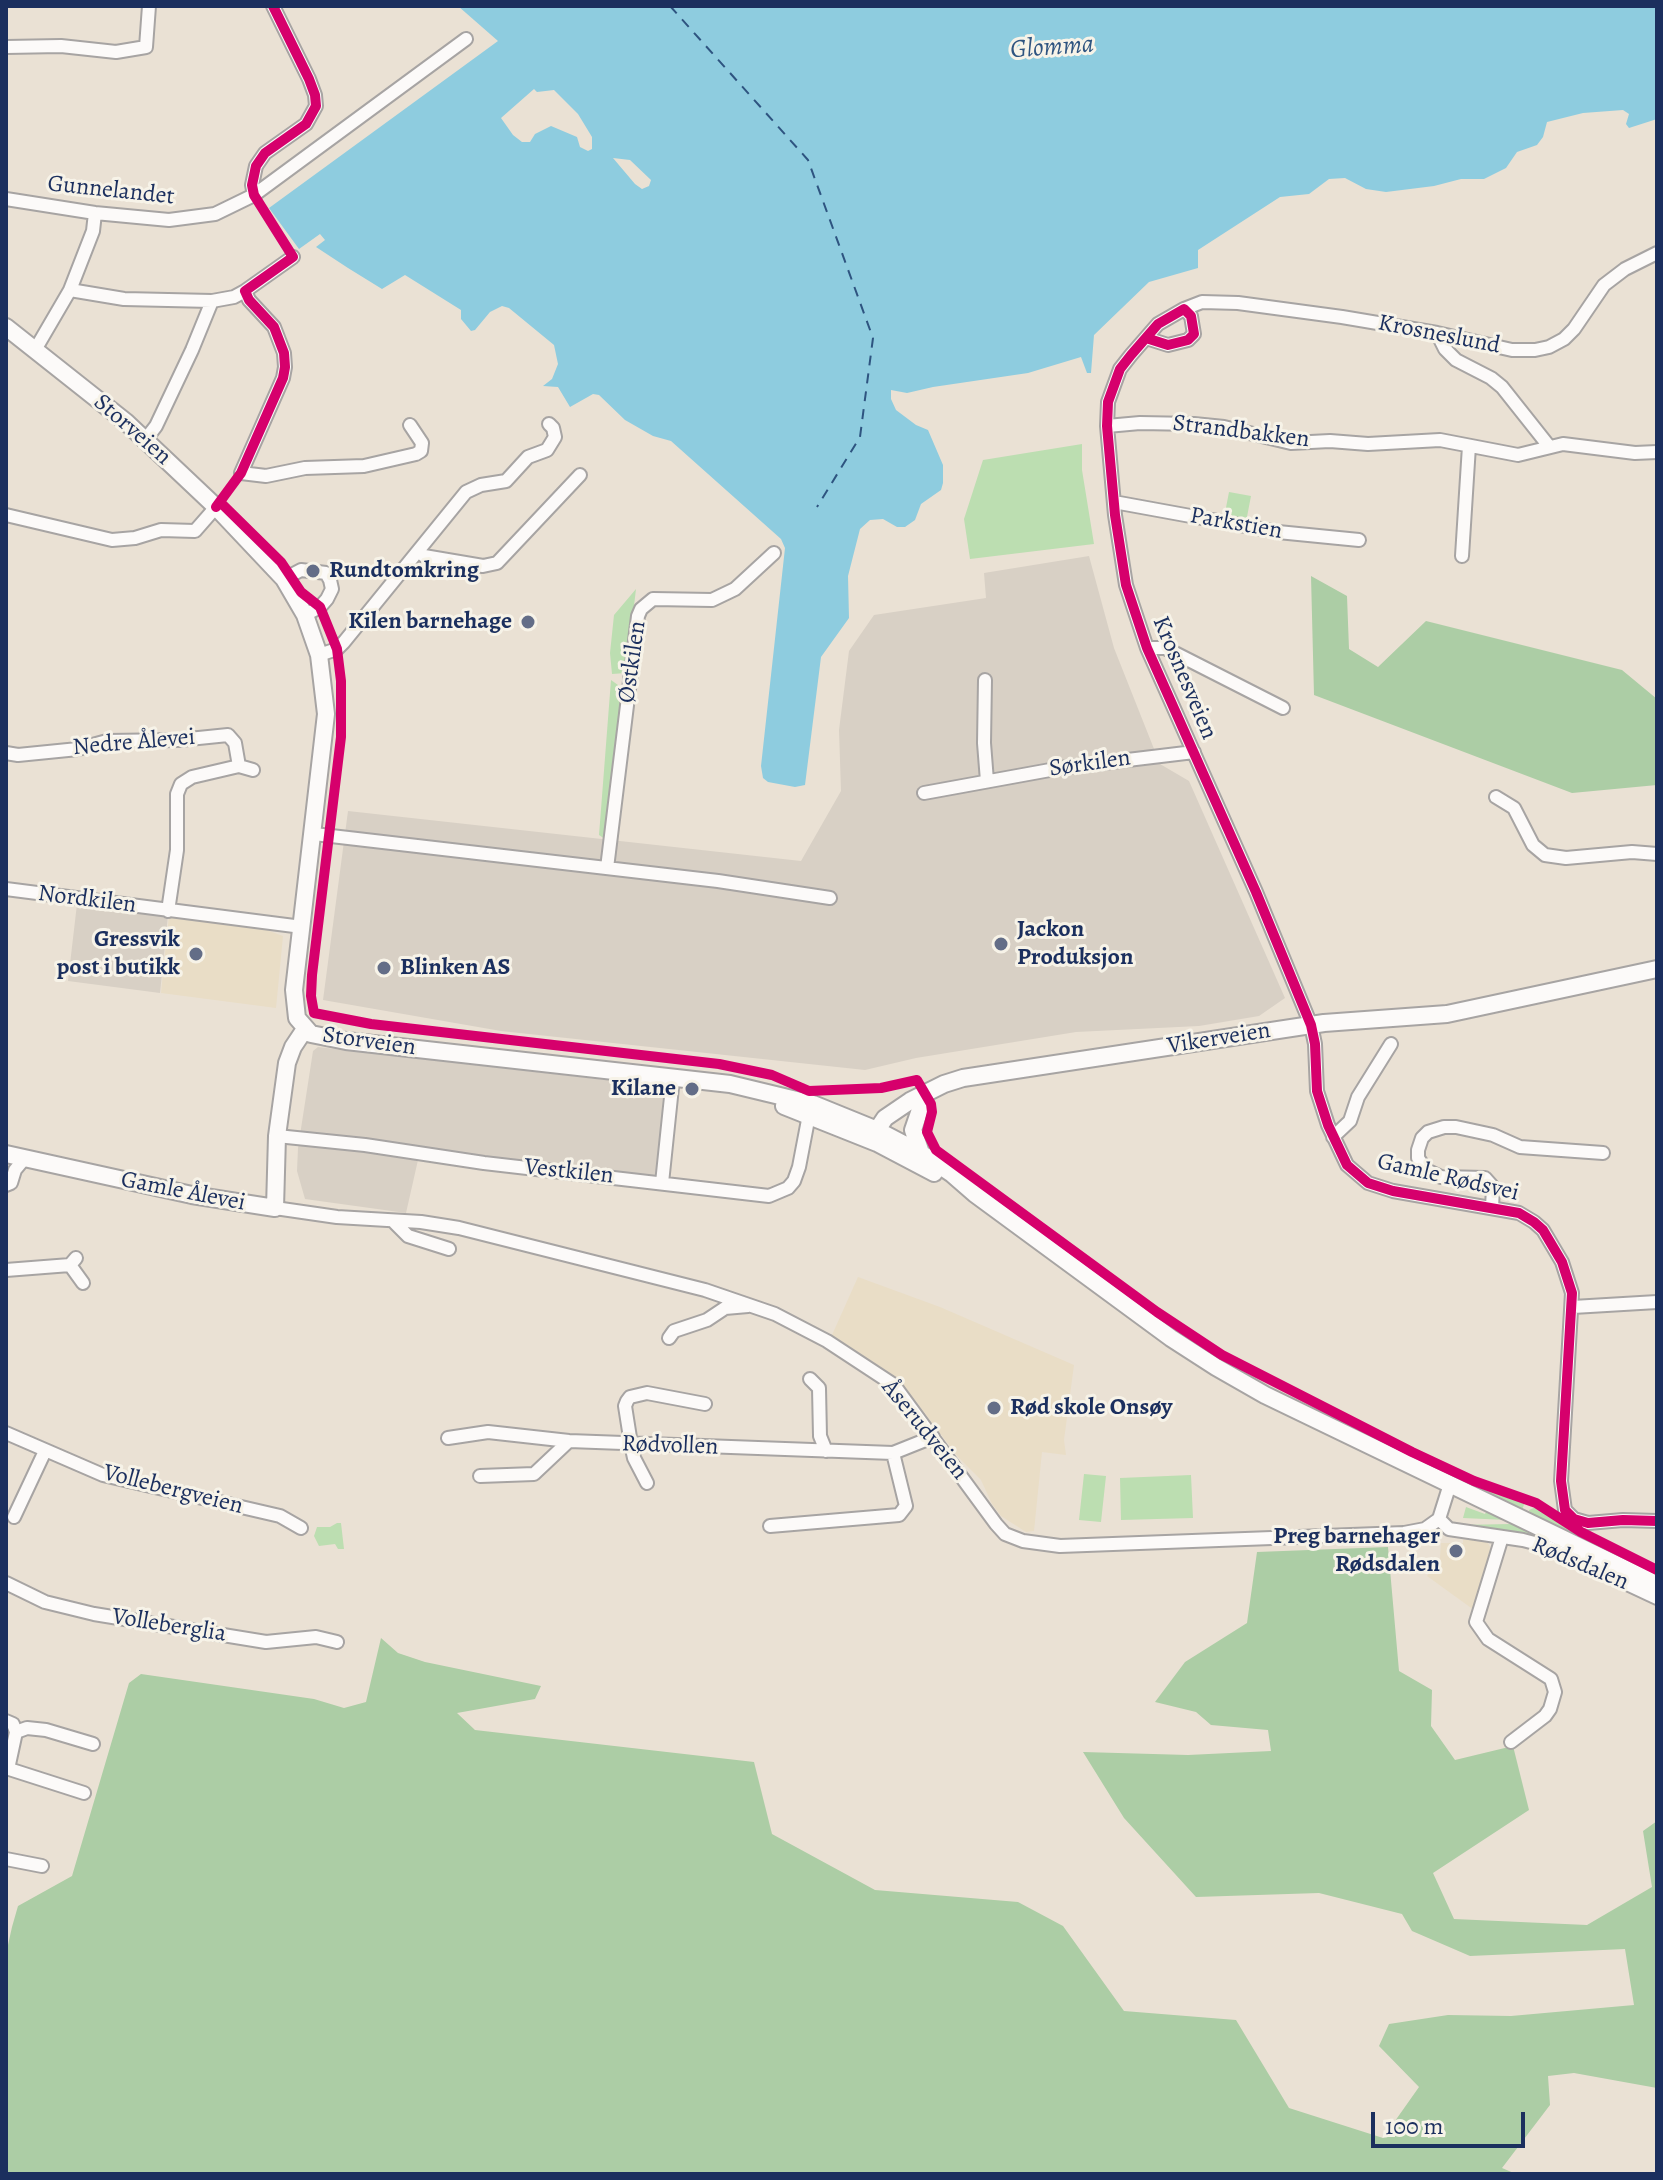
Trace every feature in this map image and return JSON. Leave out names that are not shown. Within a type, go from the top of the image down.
[{"type":"main road","name":"Storveien","points":[[6,327],[146,439],[284,579],[305,615],[319,655],[326,714],[294,1001],[297,1018],[305,1029],[324,1038],[346,1041],[697,1082],[880,1136]]},
{"type":"main road","name":"Vikerveien","points":[[880,1136],[925,1095],[944,1084],[977,1075],[1311,1025],[1447,1014],[1657,969]]},
{"type":"main road","name":"Gamle Ålevei","points":[[6,1154],[192,1195],[275,1208],[277,1136],[290,1053],[305,1029]]},
{"type":"main road","points":[[921,1153],[913,1130],[925,1095]]},
{"type":"main road","points":[[880,1136],[921,1153],[975,1194]]},
{"type":"main road","points":[[880,1136],[975,1194],[1171,1338],[1216,1367],[1265,1395],[1657,1584]]},
{"type":"street","points":[[6,47],[61,46],[116,52],[146,47],[149,6]]},
{"type":"street","points":[[254,195],[252,185],[256,166],[265,153],[306,124],[316,106],[315,95],[273,6]]},
{"type":"street","name":"Gunnelandet","points":[[6,199],[95,213],[169,220],[190,219],[224,210],[254,195],[466,39]]},
{"type":"street","points":[[35,350],[70,290],[93,231],[95,213]]},
{"type":"street","name":"Krosneslund","points":[[1184,309],[1202,302],[1238,303],[1437,333],[1512,350],[1549,347],[1574,329],[1604,285],[1625,269],[1657,253]]},
{"type":"street","points":[[70,290],[124,299],[212,301],[245,291],[293,257]]},
{"type":"street","points":[[245,291],[249,300],[274,327],[284,353],[285,367],[241,473],[266,476],[305,468],[364,466],[416,454],[421,451],[422,443],[410,425]]},
{"type":"street","points":[[146,439],[156,426],[212,301]]},
{"type":"street","points":[[1146,338],[1168,345],[1188,340],[1194,334],[1194,324],[1184,309]]},
{"type":"street","name":"Krosnesveien","points":[[1184,309],[1158,324],[1120,369],[1108,402],[1107,426],[1114,502],[1126,585],[1147,648],[1267,917],[1311,1025]]},
{"type":"street","points":[[1437,333],[1445,349],[1456,360],[1502,387],[1548,445]]},
{"type":"street","points":[[319,655],[337,649],[344,642],[466,492],[481,485],[506,481],[528,457],[547,450],[555,437],[549,424]]},
{"type":"street","name":"Strandbakken","points":[[1107,426],[1194,424],[1224,427],[1291,443],[1330,441],[1381,444],[1428,440],[1518,455],[1548,445],[1576,444],[1635,453],[1657,452]]},
{"type":"street","points":[[1462,556],[1469,446]]},
{"type":"street","points":[[418,551],[424,556],[483,566],[497,563],[580,475]]},
{"type":"street","name":"Parkstien","points":[[1114,502],[1278,532],[1359,540]]},
{"type":"street","points":[[6,515],[112,540],[135,538],[161,530],[195,531],[216,507]]},
{"type":"street","name":"Østkilen","points":[[607,868],[641,609],[653,599],[712,600],[735,589],[774,553]]},
{"type":"street","points":[[284,579],[301,570],[326,573],[332,589],[327,599],[305,615]]},
{"type":"street","points":[[1147,648],[1165,648],[1283,708]]},
{"type":"street","points":[[985,680],[987,781]]},
{"type":"street","name":"Nedre Ålevei","points":[[6,753],[18,755],[78,749],[107,741],[179,740],[228,735],[235,743],[239,766]]},
{"type":"street","name":"Sørkilen","points":[[924,793],[1100,762],[1194,752]]},
{"type":"street","name":"Nordkilen","points":[[168,911],[177,850],[177,794],[181,784],[192,777],[239,766],[253,770]]},
{"type":"street","points":[[1496,797],[1514,808],[1533,845],[1545,855],[1566,858],[1632,852],[1657,854]]},
{"type":"street","points":[[314,834],[781,889],[830,898]]},
{"type":"street","name":"Nordkilen","points":[[6,889],[302,927]]},
{"type":"street","name":"Gamle Rødsvei","points":[[1311,1025],[1317,1091],[1333,1137],[1352,1172],[1368,1183],[1393,1191],[1519,1213],[1543,1230],[1567,1273],[1573,1307],[1561,1481],[1565,1510],[1574,1519],[1588,1523],[1657,1521]]},
{"type":"street","points":[[1333,1137],[1350,1121],[1358,1097],[1391,1044]]},
{"type":"street","points":[[662,1183],[673,1078]]},
{"type":"street","name":"Vestkilen","points":[[277,1136],[755,1196],[778,1193],[794,1181],[808,1120]]},
{"type":"street","points":[[1492,1208],[1493,1187],[1485,1178],[1441,1177],[1426,1170],[1418,1158],[1418,1150],[1428,1132],[1456,1127],[1493,1135],[1520,1147],[1603,1153]]},
{"type":"street","points":[[6,1185],[11,1183],[15,1170],[25,1158]]},
{"type":"street","name":"Åserudveien","points":[[275,1208],[459,1228],[717,1294],[775,1314],[827,1341],[882,1376],[903,1396],[1005,1534],[1036,1544],[1060,1546],[1387,1535],[1417,1531],[1439,1519]]},
{"type":"street","points":[[393,1221],[408,1236],[449,1249]]},
{"type":"street","points":[[6,1270],[73,1261],[83,1283]]},
{"type":"street","points":[[1573,1307],[1657,1302]]},
{"type":"street","points":[[669,1338],[674,1331],[707,1320],[725,1308],[751,1306]]},
{"type":"street","points":[[810,1379],[819,1388],[820,1436],[826,1451]]},
{"type":"street","points":[[647,1483],[634,1458],[631,1444],[625,1406],[630,1397],[647,1393],[705,1404]]},
{"type":"street","name":"Rødvollen","points":[[448,1438],[488,1432],[569,1441],[893,1453],[933,1437]]},
{"type":"street","name":"Vollebergveien","points":[[6,1433],[103,1475],[280,1516],[301,1528]]},
{"type":"street","points":[[480,1476],[534,1474],[569,1441]]},
{"type":"street","points":[[14,1517],[45,1451]]},
{"type":"street","points":[[770,1526],[899,1515],[906,1506],[893,1453]]},
{"type":"street","points":[[1439,1519],[1450,1484]]},
{"type":"street","name":"Rødsdalen","points":[[1439,1519],[1449,1529],[1546,1546],[1657,1598]]},
{"type":"street","name":"Rødsdalen","points":[[1502,1537],[1476,1622],[1488,1639],[1551,1679],[1555,1685],[1554,1699],[1545,1716],[1511,1742]]},
{"type":"street","name":"Volleberglia","points":[[6,1583],[45,1602],[100,1615],[266,1642],[316,1637],[337,1642]]},
{"type":"street","points":[[6,1721],[13,1724],[16,1732],[7,1769],[84,1793]]},
{"type":"street","points":[[16,1732],[27,1728],[46,1730],[93,1744]]},
{"type":"street","points":[[6,1859],[42,1866]]},
{"type":"shaded area","points":[[1089,556],[1114,648],[1160,764],[1189,781],[1285,998],[1259,1016],[1199,1026],[1076,1032],[916,1058],[865,1070],[501,1031],[323,1000],[348,811],[801,861],[841,791],[839,730],[849,651],[874,615],[986,598],[984,573]]},
{"type":"shaded area","points":[[77,904],[168,915],[160,993],[68,981]]},
{"type":"shaded area","points":[[169,915],[253,925],[283,936],[276,1008],[161,993]]},
{"type":"shaded area","points":[[318,1047],[650,1085],[663,1097],[654,1189],[418,1160],[406,1213],[305,1199],[297,1171],[298,1148],[313,1051]]},
{"type":"shaded area","name":"Rød skole Onsøy","points":[[858,1277],[940,1307],[1074,1365],[1064,1440],[1066,1455],[1042,1452],[1034,1531],[1026,1532],[1001,1516],[981,1480],[958,1457],[899,1379],[832,1335]]},
{"type":"shaded area","points":[[1463,1539],[1487,1541],[1492,1551],[1474,1610],[1427,1576],[1440,1558],[1441,1543],[1463,1543]]},
{"type":"green space","points":[[1082,444],[1082,470],[1094,544],[970,559],[964,519],[983,460]]},
{"type":"green space","points":[[1229,492],[1251,496],[1246,522],[1224,518]]},
{"type":"green space","points":[[1311,576],[1347,596],[1349,649],[1378,667],[1426,621],[1622,670],[1657,699],[1657,785],[1572,793],[1314,695]]},
{"type":"green space","points":[[636,589],[626,673],[612,674],[610,653],[614,615]]},
{"type":"green space","points":[[611,680],[625,690],[605,839],[599,835]]},
{"type":"green space","points":[[1412,1456],[1525,1502],[1522,1510],[1412,1459]]},
{"type":"green space","points":[[1084,1474],[1106,1476],[1101,1522],[1079,1520]]},
{"type":"green space","points":[[1191,1475],[1193,1518],[1121,1520],[1120,1478]]},
{"type":"green space","points":[[1466,1507],[1485,1514],[1502,1515],[1604,1569],[1458,1525],[1511,1524],[1507,1520],[1463,1518]]},
{"type":"green space","points":[[1536,1507],[1582,1536],[1625,1556],[1603,1551],[1531,1516],[1529,1510]]},
{"type":"green space","points":[[341,1523],[344,1549],[338,1549],[335,1544],[319,1546],[314,1536],[317,1527],[330,1527]]},
{"type":"green space","points":[[1388,1547],[1399,1671],[1432,1690],[1431,1726],[1455,1760],[1513,1746],[1529,1810],[1433,1873],[1454,1919],[1587,1925],[1652,1887],[1643,1831],[1657,1821],[1657,2088],[1574,2073],[1548,2076],[1550,2105],[1502,2168],[1516,2174],[6,2174],[6,1954],[12,1927],[18,1906],[72,1876],[129,1683],[141,1674],[314,1699],[344,1708],[366,1702],[381,1638],[398,1653],[425,1662],[541,1686],[535,1699],[457,1713],[475,1730],[754,1762],[772,1834],[875,1890],[1018,1902],[1063,1926],[1124,2011],[1236,2020],[1289,2108],[1383,2138],[1419,2087],[1379,2046],[1389,2024],[1448,2015],[1511,2016],[1634,2005],[1625,1949],[1470,1956],[1412,1931],[1402,1914],[1319,1893],[1196,1897],[1124,1818],[1083,1752],[1188,1755],[1271,1751],[1268,1730],[1211,1725],[1196,1712],[1155,1702],[1185,1662],[1247,1623],[1257,1552]]},
{"type":"water","name":"Glomma","points":[[458,6],[1657,6],[1657,119],[1629,128],[1626,124],[1629,114],[1623,110],[1583,113],[1547,122],[1537,145],[1517,152],[1506,168],[1484,179],[1461,179],[1386,192],[1366,189],[1345,178],[1329,179],[1309,194],[1280,197],[1198,250],[1198,268],[1149,282],[1094,335],[1091,373],[1087,373],[1081,357],[1028,373],[907,393],[891,390],[896,410],[928,430],[943,465],[943,483],[941,490],[921,504],[915,520],[905,527],[897,527],[883,519],[870,520],[860,529],[848,576],[849,618],[821,657],[805,785],[795,787],[768,782],[763,778],[761,766],[785,548],[781,539],[671,441],[653,436],[625,420],[599,395],[593,394],[570,407],[558,387],[543,386],[552,379],[558,364],[554,345],[509,308],[502,306],[490,312],[471,331],[461,319],[461,310],[405,275],[382,289],[348,268],[316,247],[325,240],[320,234],[299,249],[269,208],[498,41]],"holes":[[[534,89],[537,92],[554,90],[578,114],[592,137],[592,149],[588,151],[580,147],[577,137],[551,126],[535,134],[530,142],[522,142],[513,135],[501,118]],[[613,158],[630,160],[651,180],[649,186],[642,189],[635,184]]]},
{"type":"ferry route","points":[[670,6],[808,160],[873,338],[860,437],[817,507]]},
{"type":"cycle path","points":[[216,507],[241,473],[285,367],[284,353],[274,327],[249,300],[245,291],[293,257],[254,195],[252,185],[256,166],[265,153],[306,124],[316,106],[309,79],[273,6]]},
{"type":"cycle path","points":[[1146,338],[1168,345],[1188,340],[1194,334],[1191,316],[1184,309],[1158,324],[1131,355],[1120,369],[1108,402],[1107,426],[1115,515],[1126,585],[1147,648],[1256,892],[1311,1025],[1317,1091],[1328,1125],[1347,1165],[1368,1183],[1393,1191],[1519,1213],[1543,1230],[1562,1262],[1572,1293],[1561,1481],[1565,1510],[1574,1519],[1588,1523],[1657,1521]]},
{"type":"cycle path","points":[[220,502],[281,562],[301,592],[320,607],[337,649],[341,681],[341,737],[312,975],[314,1013],[371,1024],[719,1064],[772,1075],[809,1091],[881,1088],[917,1080],[931,1104],[927,1132],[936,1150],[1157,1312],[1222,1355],[1412,1452],[1474,1481],[1536,1503],[1581,1532],[1657,1570]]},
{"type":"place","name":"Rundtomkring","points":[[313,571]]},
{"type":"place","name":"Kilen barnehage","points":[[528,622]]},
{"type":"place","name":"Jackon Produksjon","points":[[1001,944]]},
{"type":"place","name":"Gressvik post i butikk","points":[[196,954]]},
{"type":"place","name":"Blinken AS","points":[[384,968]]},
{"type":"place","name":"Kilane","points":[[692,1089]]},
{"type":"place","name":"Rød skole Onsøy","points":[[994,1408]]},
{"type":"place","name":"Preg barnehager Rødsdalen","points":[[1456,1551]]}]
